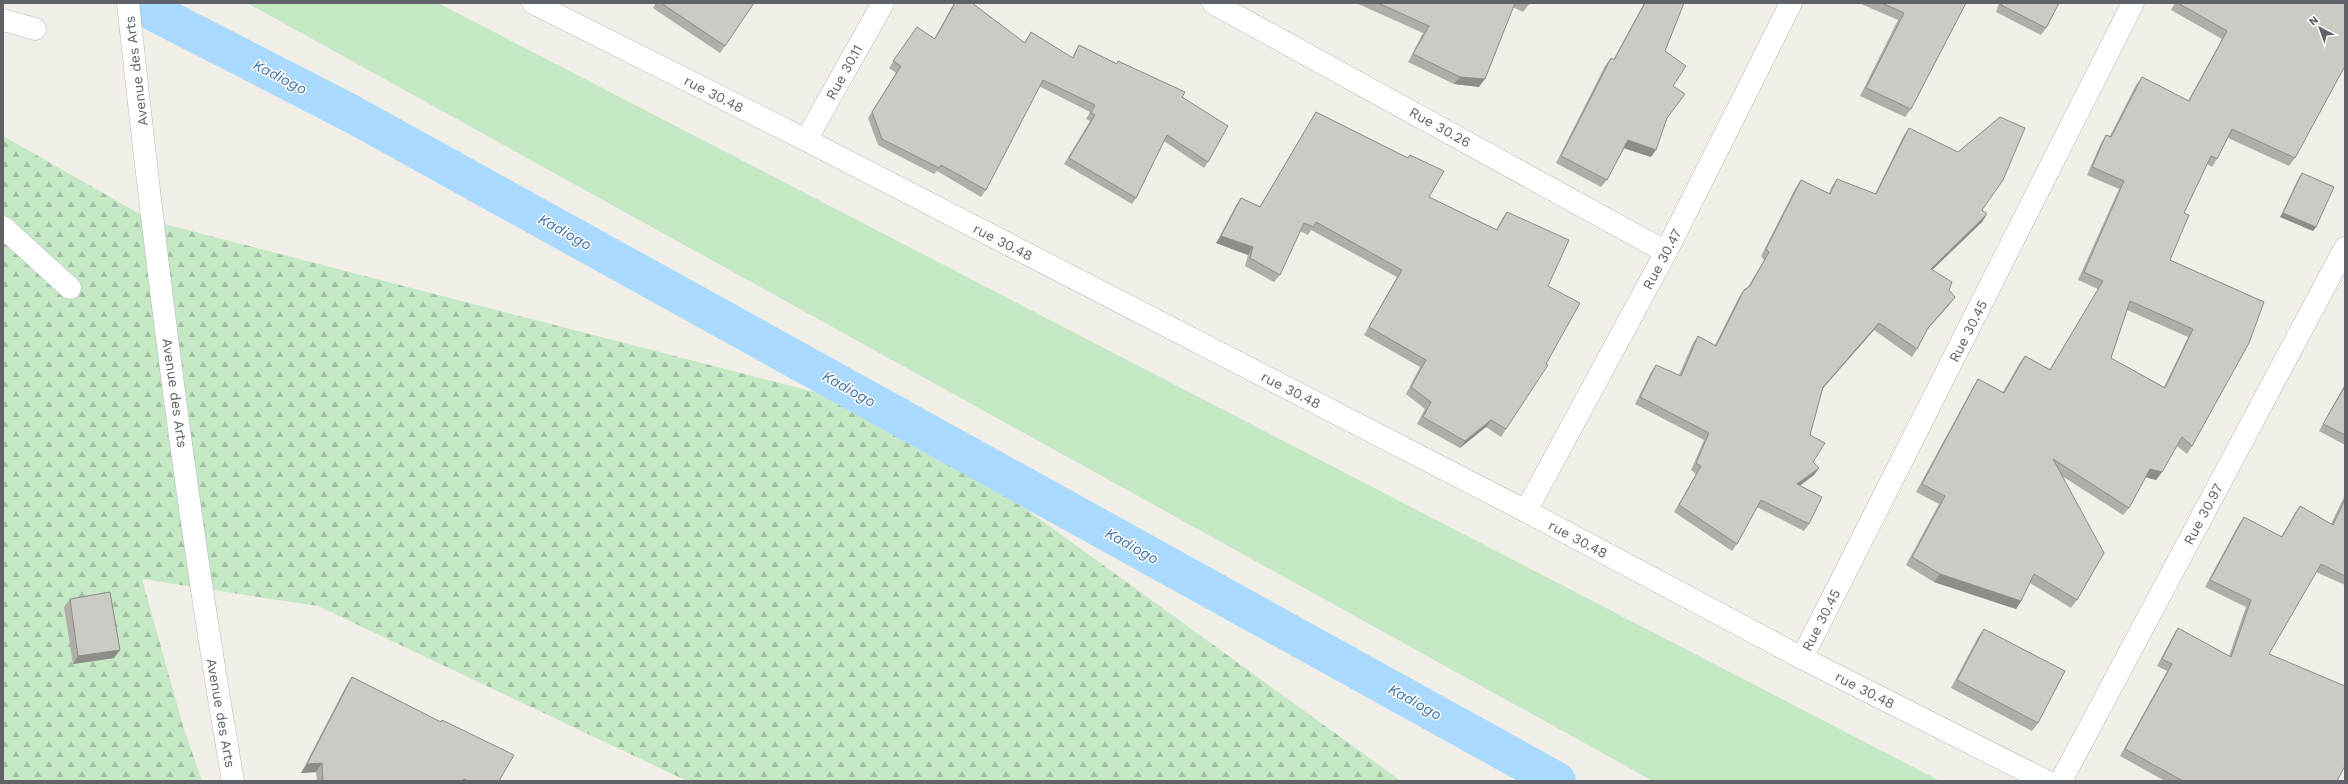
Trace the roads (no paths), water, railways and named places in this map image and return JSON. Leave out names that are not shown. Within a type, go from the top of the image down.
[{"type":"street","name":"Avenue des Arts","points":[[128,3],[157,258],[206,625],[233,781]]},
{"type":"street","name":"rue 30.48","points":[[533,3],[806,140],[1526,511],[1802,658],[2046,781]]},
{"type":"street","name":"Rue 30.11","points":[[806,140],[883,3]]},
{"type":"street","name":"Rue 30.26","points":[[1213,3],[1666,252]]},
{"type":"street","name":"Rue 30.47","points":[[1526,511],[1666,252],[1791,3]]},
{"type":"street","name":"Rue 30.45","points":[[1802,658],[2133,3]]},
{"type":"street","points":[[3,20],[35,29]]},
{"type":"street","points":[[3,227],[70,288]]},
{"type":"street","name":"Rue 30.97","points":[[2061,781],[2345,248]]},
{"type":"waterway","name":"Kadiogo","points":[[136,3],[352,114],[1557,781]]}]
